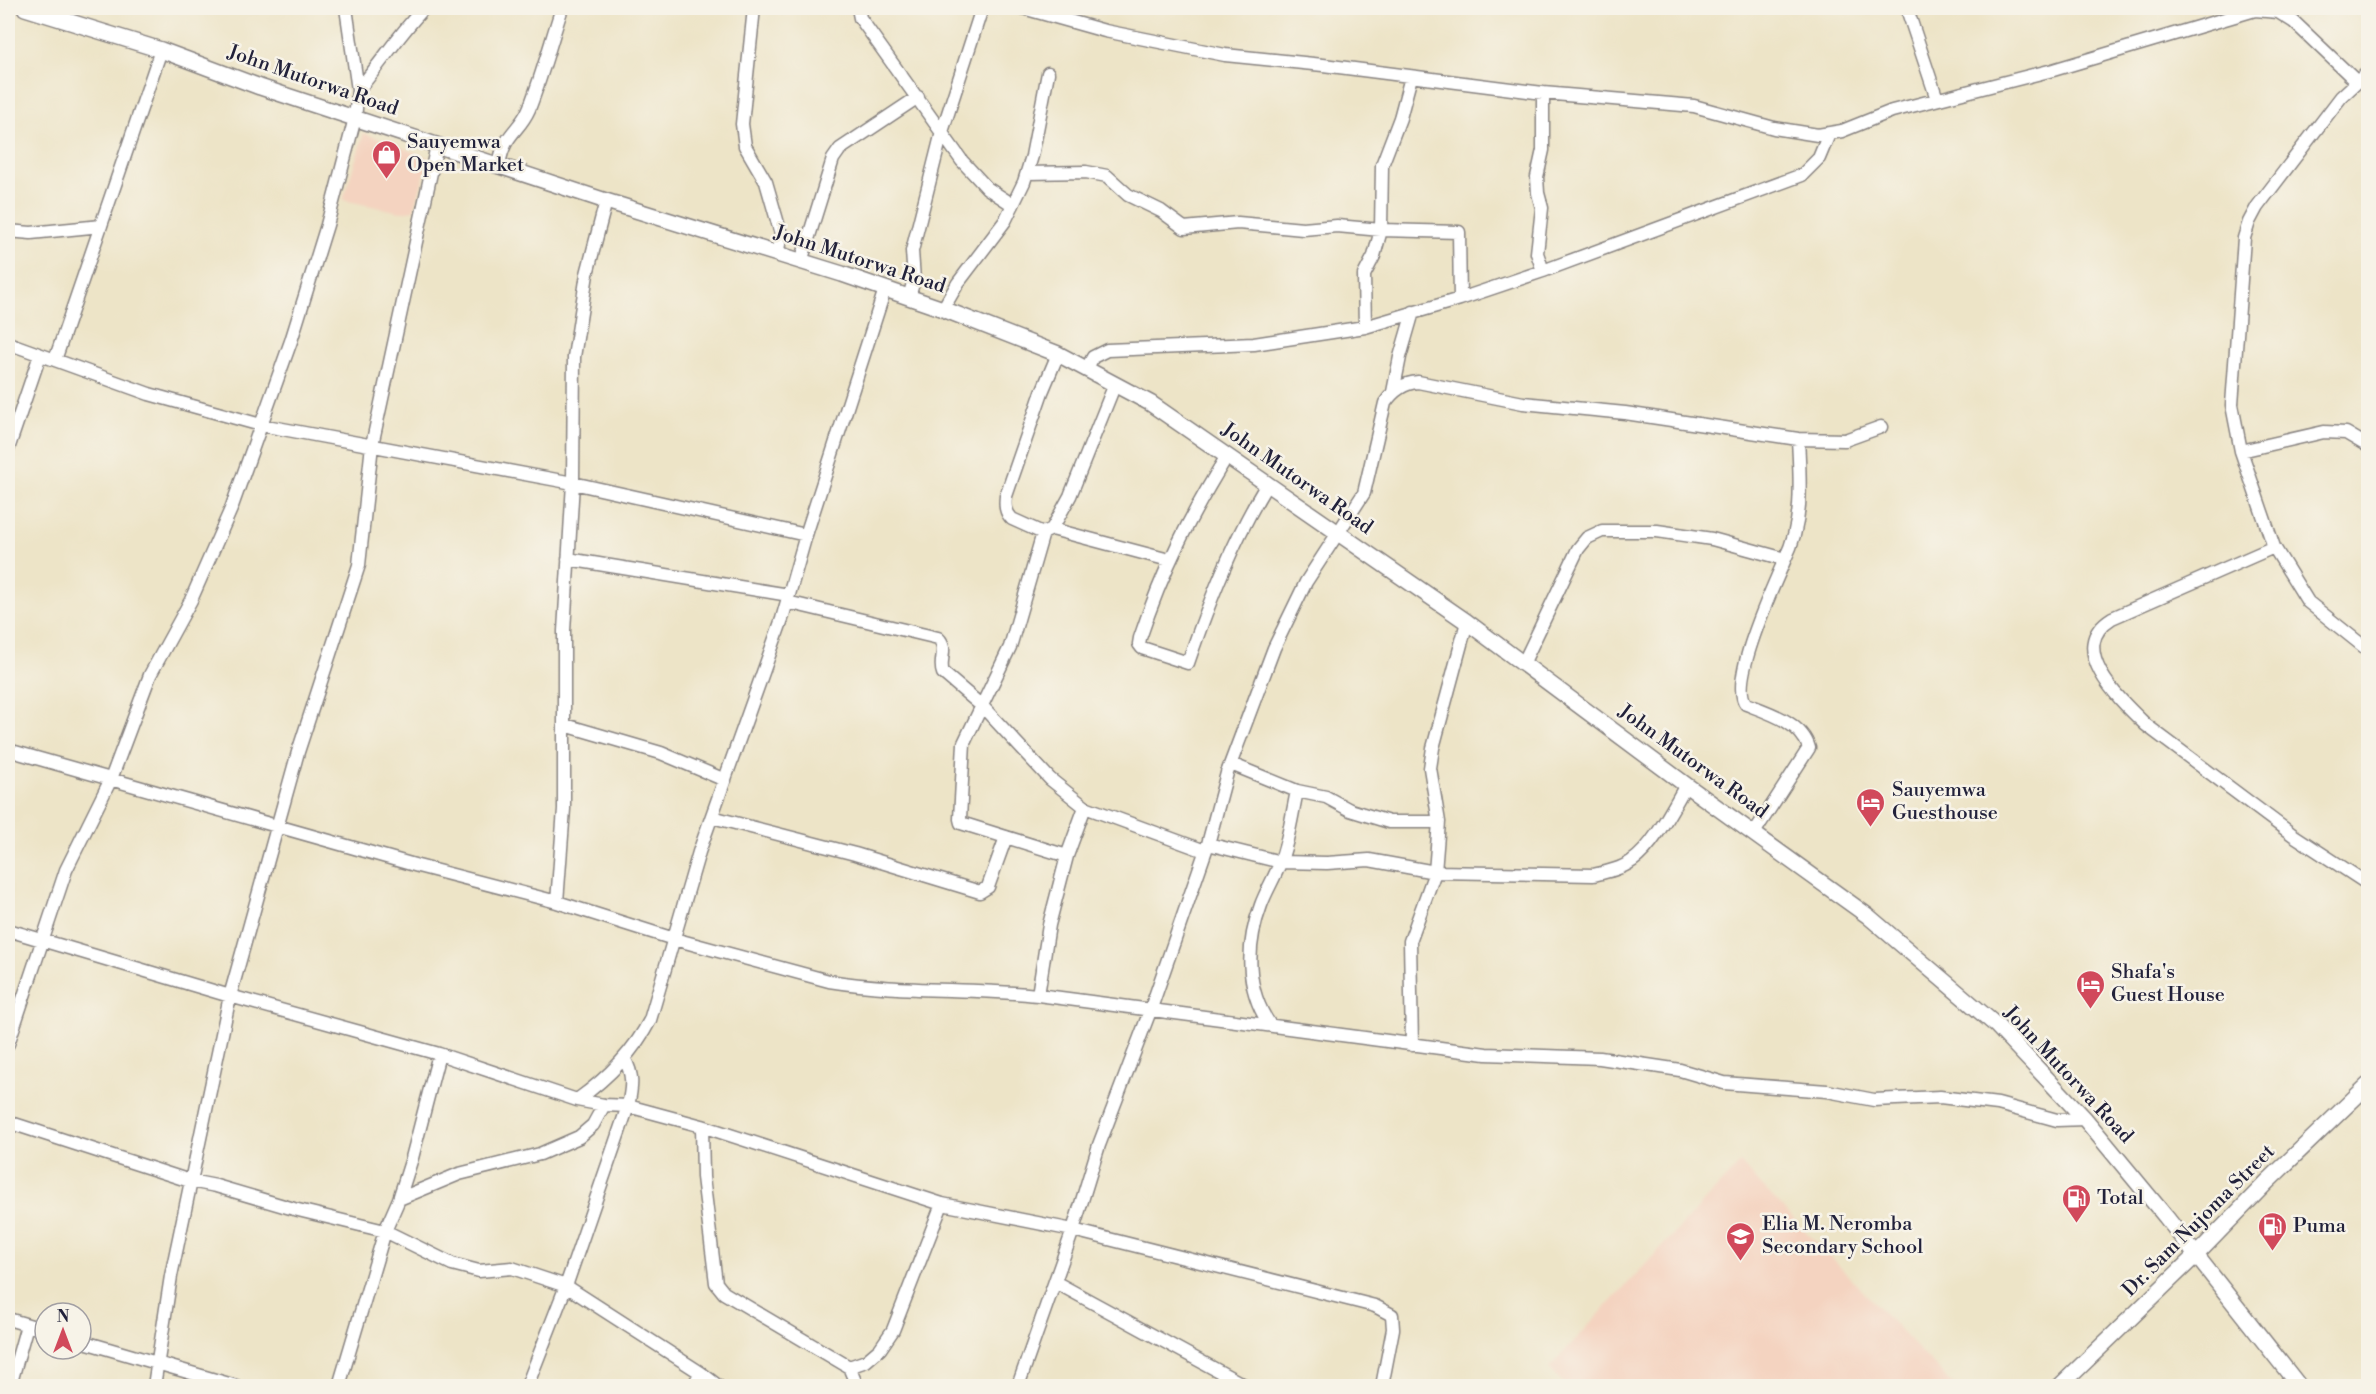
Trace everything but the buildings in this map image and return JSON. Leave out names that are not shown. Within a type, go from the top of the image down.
[{"type":"street","name":"John Mutorwa Road","points":[[26,8],[160,50],[260,87],[606,201],[909,297],[1058,354],[1150,403],[1467,622],[1686,785],[1868,916],[1997,1026],[2085,1119],[2196,1255],[2298,1386]]},
{"type":"street","points":[[8,1044],[66,870],[111,779],[150,675],[191,600],[231,509],[291,341],[324,235],[355,117],[358,90],[346,8]]},
{"type":"street","points":[[358,90],[393,47],[405,28],[424,8]]},
{"type":"street","points":[[499,165],[501,150],[528,111],[562,8]]},
{"type":"street","points":[[754,8],[742,138],[769,191],[781,234],[777,255]]},
{"type":"street","points":[[858,8],[860,18],[975,177],[1013,205]]},
{"type":"street","points":[[909,297],[914,280],[912,250],[942,132],[982,8]]},
{"type":"street","points":[[1023,8],[1105,31],[1225,55],[1543,93],[1694,106],[1774,128],[1818,135],[1857,126],[1893,111],[2053,70],[2255,10],[2278,12],[2287,17],[2356,81]]},
{"type":"street","points":[[1908,8],[1937,99]]},
{"type":"street","points":[[55,360],[160,50]]},
{"type":"street","points":[[2368,72],[2356,81],[2342,97],[2257,207],[2249,222],[2244,238],[2232,395],[2241,451],[2274,547],[2308,602],[2368,650]]},
{"type":"street","points":[[942,309],[958,283],[1005,221],[1013,205],[1027,173],[1048,73]]},
{"type":"street","points":[[1365,327],[1365,275],[1374,256],[1381,230],[1382,165],[1400,118],[1411,77]]},
{"type":"street","points":[[1543,93],[1543,150],[1537,177],[1542,208],[1538,253],[1543,271]]},
{"type":"street","points":[[801,262],[833,159],[840,149],[918,97]]},
{"type":"street","points":[[1087,368],[1089,362],[1098,354],[1121,348],[1254,344],[1365,327],[1460,299],[1543,271],[1802,175],[1819,158],[1829,134]]},
{"type":"street","points":[[154,1386],[156,1363],[190,1180],[230,996],[298,752],[359,566],[372,445],[437,145]]},
{"type":"street","points":[[1027,173],[1101,174],[1112,179],[1137,201],[1161,211],[1184,228],[1238,223],[1304,229],[1337,226],[1381,230],[1459,232],[1460,299]]},
{"type":"street","points":[[557,902],[564,809],[564,631],[573,483],[574,357],[588,273],[606,201]]},
{"type":"street","points":[[8,231],[31,233],[101,226]]},
{"type":"street","points":[[577,1100],[606,1079],[638,1043],[650,1020],[712,817],[788,598],[885,289]]},
{"type":"street","points":[[1393,392],[1413,312]]},
{"type":"street","points":[[8,343],[149,394],[261,425],[573,483],[806,535]]},
{"type":"street","points":[[1058,354],[1042,392],[1005,505],[1008,515],[1012,519],[1048,531],[1169,560]]},
{"type":"street","points":[[8,449],[40,355]]},
{"type":"street","points":[[1018,1386],[1073,1230],[1099,1145],[1150,1011],[1206,847],[1231,764],[1274,648],[1306,582],[1364,493],[1384,403],[1393,392],[1406,384],[1418,382],[1523,403],[1625,413],[1798,439],[1845,440],[1881,427]]},
{"type":"street","points":[[1067,856],[965,826],[960,819],[964,743],[1010,648],[1048,531],[1070,496],[1115,384]]},
{"type":"street","points":[[2241,451],[2324,432],[2346,433],[2368,446]]},
{"type":"street","points":[[1754,833],[1809,748],[1806,736],[1795,726],[1746,704],[1740,691],[1745,663],[1785,558],[1793,543],[1801,491],[1798,439]]},
{"type":"street","points":[[1227,456],[1194,509],[1169,560],[1139,644],[1147,651],[1188,663],[1207,605],[1253,508],[1267,484]]},
{"type":"street","points":[[1523,664],[1578,549],[1587,538],[1602,531],[1656,531],[1712,539],[1785,558]]},
{"type":"street","points":[[2274,547],[2112,618],[2096,631],[2092,642],[2094,653],[2102,674],[2112,689],[2146,725],[2293,835],[2368,884]]},
{"type":"street","points":[[568,558],[788,598],[938,639],[943,642],[944,648],[942,673],[983,707],[1050,779],[1085,807],[1206,847],[1281,862],[1328,863],[1369,860],[1435,872],[1593,875],[1608,872],[1633,860],[1657,834],[1686,785]]},
{"type":"street","points":[[1412,1045],[1410,941],[1435,872],[1439,822],[1430,768],[1433,748],[1467,622]]},
{"type":"street","points":[[565,725],[661,753],[725,780]]},
{"type":"street","points":[[8,750],[418,866],[557,902],[674,939],[804,975],[855,985],[987,990],[1038,995],[1486,1054],[1600,1058],[1680,1070],[1724,1083],[1827,1091],[1874,1100],[1940,1097],[1998,1104],[2057,1120],[2085,1119]]},
{"type":"street","points":[[1231,764],[1297,790],[1326,797],[1350,810],[1389,822],[1439,822]]},
{"type":"street","points":[[1270,1025],[1259,1004],[1251,978],[1249,959],[1251,939],[1261,905],[1281,862],[1297,790]]},
{"type":"street","points":[[1038,995],[1049,925],[1067,856],[1085,807]]},
{"type":"street","points":[[712,817],[855,854],[980,892],[988,887],[1006,837]]},
{"type":"street","points":[[8,930],[230,996],[439,1054],[577,1100],[604,1105],[628,1106],[702,1126],[942,1203],[1073,1230],[1375,1306],[1392,1315],[1393,1329],[1382,1386]]},
{"type":"street","points":[[339,1386],[385,1231],[399,1199],[412,1158],[439,1054]]},
{"type":"street","points":[[527,1386],[566,1286],[628,1106],[632,1081],[630,1067],[624,1058]]},
{"type":"street","name":"Dr. Sam Nujoma Street","points":[[2061,1386],[2196,1255],[2266,1182],[2368,1085]]},
{"type":"street","points":[[399,1199],[459,1174],[540,1154],[579,1137],[593,1125],[604,1105]]},
{"type":"street","points":[[8,1122],[190,1180],[385,1231],[452,1264],[479,1271],[512,1268],[566,1286],[718,1386]]},
{"type":"street","points":[[702,1126],[703,1177],[716,1284],[724,1293],[849,1367],[857,1386]]},
{"type":"street","points":[[849,1367],[866,1360],[880,1349],[893,1330],[942,1203]]},
{"type":"street","points":[[1055,1282],[1246,1386]]},
{"type":"street","points":[[8,1319],[33,1327]]},
{"type":"street","points":[[10,1386],[27,1325]]},
{"type":"street","points":[[93,1345],[236,1386]]},
{"type":"street","points":[[693,1386],[701,1373]]},
{"type":"shaded area","name":"Sauyemwa Open Market","points":[[364,133],[429,158],[414,210],[400,212],[343,200]]},
{"type":"shaded area","name":"Elia M. Neromba Secondary School","points":[[1740,1163],[1955,1386],[1566,1386],[1549,1368]]},
{"type":"place","name":"Sauyemwa Open Market","points":[[386,180]]},
{"type":"place","name":"Sauyemwa Guesthouse","points":[[1871,828]]},
{"type":"place","name":"Shafa's Guest House","points":[[2090,1010]]},
{"type":"place","name":"Total","points":[[2076,1224]]},
{"type":"place","name":"Puma","points":[[2272,1252]]},
{"type":"place","name":"Elia M. Neromba Secondary School","points":[[1741,1262]]}]
